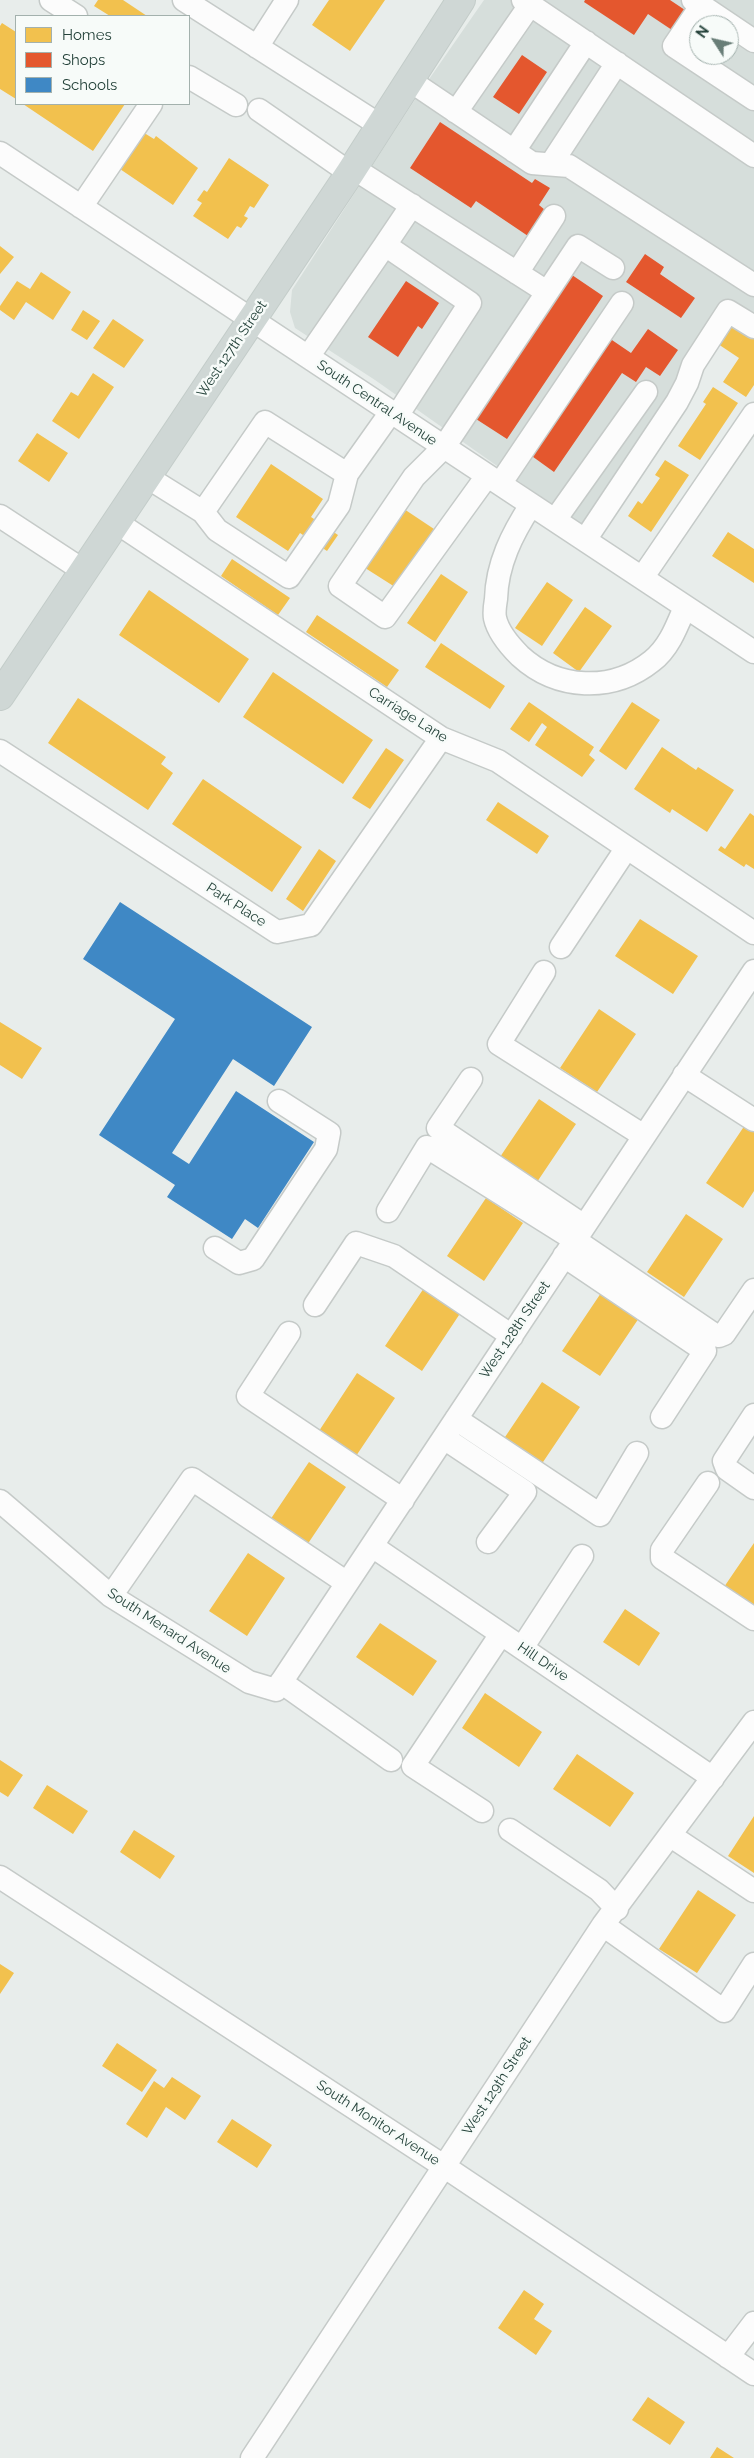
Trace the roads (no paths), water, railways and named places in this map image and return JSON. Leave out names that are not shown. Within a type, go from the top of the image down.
[{"type":"main road","name":"West 127th Street","points":[[0,696],[352,170],[461,0]]},
{"type":"street","points":[[51,0],[74,15]]},
{"type":"street","points":[[184,0],[381,126]]},
{"type":"street","points":[[257,47],[287,0]]},
{"type":"street","points":[[456,112],[527,2],[754,156]]},
{"type":"street","points":[[754,41],[697,3],[674,46],[754,99]]},
{"type":"street","points":[[514,151],[586,42]]},
{"type":"street","points":[[551,164],[617,63]]},
{"type":"street","points":[[190,78],[236,105]]},
{"type":"street","points":[[410,80],[532,163],[569,166],[754,285]]},
{"type":"street","points":[[81,207],[150,105]]},
{"type":"street","points":[[259,110],[547,292]]},
{"type":"street","name":"South Central Avenue","points":[[0,153],[754,652]]},
{"type":"street","points":[[308,357],[412,205]]},
{"type":"street","points":[[517,273],[554,216]]},
{"type":"street","points":[[147,477],[203,512],[217,530],[289,577],[339,505],[347,474],[394,414],[470,303],[385,245]]},
{"type":"street","points":[[613,268],[578,246],[444,447],[414,477],[340,586],[385,617],[494,480],[622,303]]},
{"type":"street","points":[[586,540],[677,402],[687,383],[693,365],[728,311],[754,328]]},
{"type":"street","points":[[555,520],[646,392]]},
{"type":"street","points":[[642,578],[754,414]]},
{"type":"street","points":[[203,512],[265,422],[347,474]]},
{"type":"street","points":[[531,505],[503,556],[496,586],[495,619],[510,647],[534,668],[563,681],[594,684],[626,677],[653,660],[673,636],[685,606]]},
{"type":"street","points":[[0,516],[84,571]]},
{"type":"street","name":"Carriage Lane","points":[[116,522],[441,738],[498,761],[626,849],[754,933]]},
{"type":"street","name":"Park Place","points":[[0,751],[277,932],[311,925],[441,738]]},
{"type":"street","points":[[561,947],[626,849]]},
{"type":"street","name":"West 128th Street","points":[[278,1686],[754,971]]},
{"type":"street","points":[[544,972],[499,1044],[644,1136]]},
{"type":"street","points":[[684,1075],[754,1120]]},
{"type":"street","points":[[471,1079],[438,1128],[705,1351],[662,1417]]},
{"type":"street","points":[[215,1248],[239,1263],[253,1259],[326,1148],[329,1133],[279,1101]]},
{"type":"street","points":[[388,1211],[428,1147],[719,1336],[724,1334],[754,1290]]},
{"type":"street","points":[[315,1305],[356,1242],[394,1256],[512,1336]]},
{"type":"street","points":[[289,1333],[248,1396],[403,1500]]},
{"type":"street","points":[[754,1415],[724,1461],[727,1468],[754,1488]]},
{"type":"street","points":[[450,1428],[600,1515],[637,1453]]},
{"type":"street","points":[[450,1428],[525,1492],[488,1542]]},
{"type":"street","points":[[111,1596],[192,1479],[348,1583]]},
{"type":"street","points":[[708,1483],[662,1550],[662,1558],[754,1619]]},
{"type":"street","name":"South Menard Avenue","points":[[0,1501],[111,1596],[249,1682],[278,1686],[391,1760]]},
{"type":"street","name":"Hill Drive","points":[[372,1546],[713,1778]]},
{"type":"street","points":[[522,1648],[582,1556]]},
{"type":"street","points":[[482,1811],[413,1766],[500,1634]]},
{"type":"street","name":"West 129th Street","points":[[252,2458],[445,2167],[501,2078],[610,1917],[754,1722]]},
{"type":"street","points":[[510,1830],[598,1890],[610,1917],[724,2011],[754,1964]]},
{"type":"street","points":[[671,1836],[754,1891]]},
{"type":"street","name":"South Monitor Avenue","points":[[0,1877],[445,2167],[754,2374]]},
{"type":"street","points":[[728,2357],[754,2323]]}]
